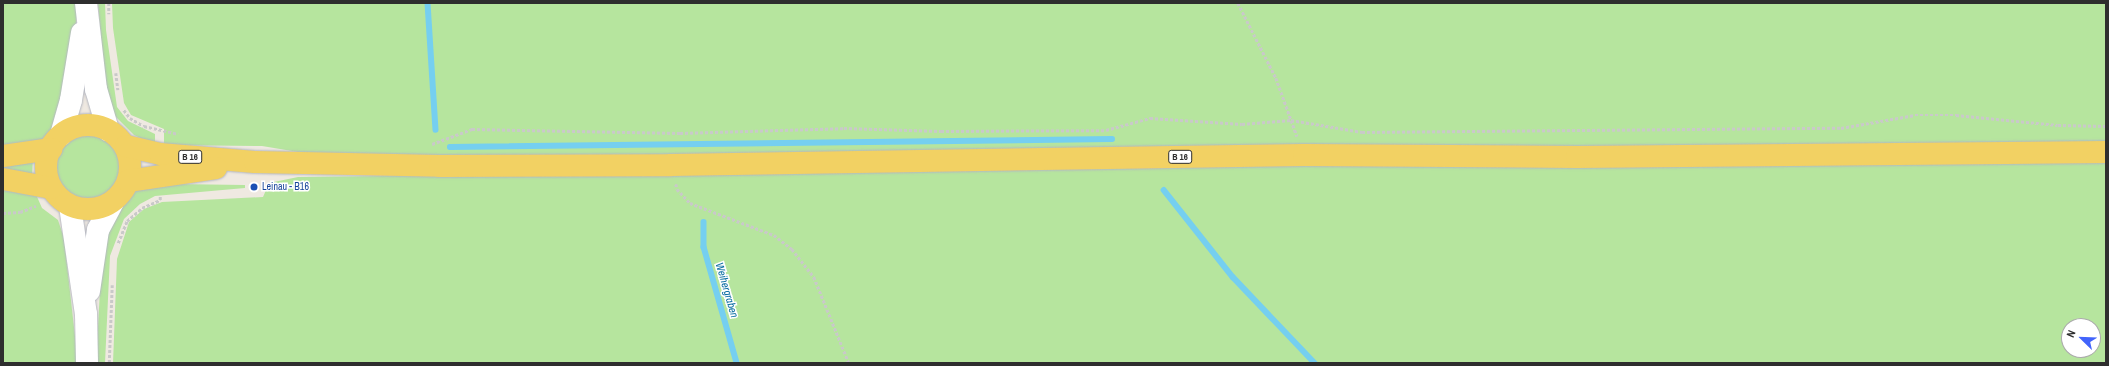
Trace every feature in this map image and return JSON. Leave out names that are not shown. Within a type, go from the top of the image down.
[{"type":"main road","name":"B 16","points":[[3,156],[56,142],[77,126],[87,124],[108,130],[126,146],[160,154],[254,162],[440,166],[671,165],[1304,155],[1577,157],[2106,152]]},
{"type":"main road","points":[[56,142],[47,173],[60,197]]},
{"type":"main road","points":[[3,179],[94,209],[113,202],[122,193],[128,181],[130,163],[126,146]]},
{"type":"main road","name":"B 16","points":[[128,181],[254,162]]},
{"type":"street","points":[[86,6],[96,89],[108,130]]},
{"type":"street","points":[[56,142],[71,100],[86,6]]},
{"type":"street","points":[[60,197],[86,314]]},
{"type":"street","points":[[87,363],[86,314],[98,230],[113,202]]},
{"type":"path","points":[[1238,3],[1276,78],[1304,155]]},
{"type":"path","points":[[121,105],[130,118],[144,126],[161,132],[184,134]]},
{"type":"path","points":[[426,144],[434,144],[472,129],[680,133],[844,128],[940,131],[1106,130],[1150,118],[1242,124],[1291,120],[1362,132],[1841,128],[1915,115],[1956,115],[2058,125],[2106,126]]},
{"type":"path","points":[[671,165],[677,189],[690,203],[774,234],[792,249],[814,277],[849,363]]},
{"type":"path","points":[[115,251],[127,221],[142,208],[160,200],[160,176]]},
{"type":"path","points":[[3,213],[20,212],[60,197]]},
{"type":"path","points":[[109,363],[112,280]]},
{"type":"green space","points":[[3,3],[78,3],[78,6],[73,47],[53,130],[45,139],[3,150]]},
{"type":"green space","points":[[98,3],[105,3],[106,30],[117,107],[128,121],[155,134],[155,145],[134,135],[112,113],[105,85]]},
{"type":"green space","points":[[112,3],[2106,3],[2106,144],[675,156],[316,155],[262,146],[164,145],[164,129],[131,115],[124,103],[113,28]]},
{"type":"green space","points":[[88,133],[101,136],[111,143],[118,153],[121,166],[118,179],[111,189],[101,196],[88,199],[75,196],[65,189],[58,179],[55,166],[58,153],[65,143],[75,136]]},
{"type":"green space","points":[[33,159],[32,176],[3,170],[3,166]]},
{"type":"green space","points":[[2106,160],[2106,363],[113,363],[117,259],[129,222],[144,209],[162,202],[263,197],[269,183],[298,177],[1135,167]]},
{"type":"green space","points":[[174,184],[245,185],[245,188],[155,196],[140,204],[124,219],[110,256],[105,363],[96,363],[100,290],[109,225],[121,204],[138,189]]},
{"type":"green space","points":[[3,190],[34,190],[42,208],[58,220],[64,238],[78,363],[3,363]]},
{"type":"waterway","points":[[428,3],[436,130]]},
{"type":"waterway","points":[[450,147],[1112,139]]},
{"type":"waterway","points":[[1164,190],[1233,277],[1315,363]]},
{"type":"waterway","name":"Weihergraben","points":[[704,222],[704,247],[737,363]]},
{"type":"place","name":"Leinau - B16","points":[[254,187]]}]
